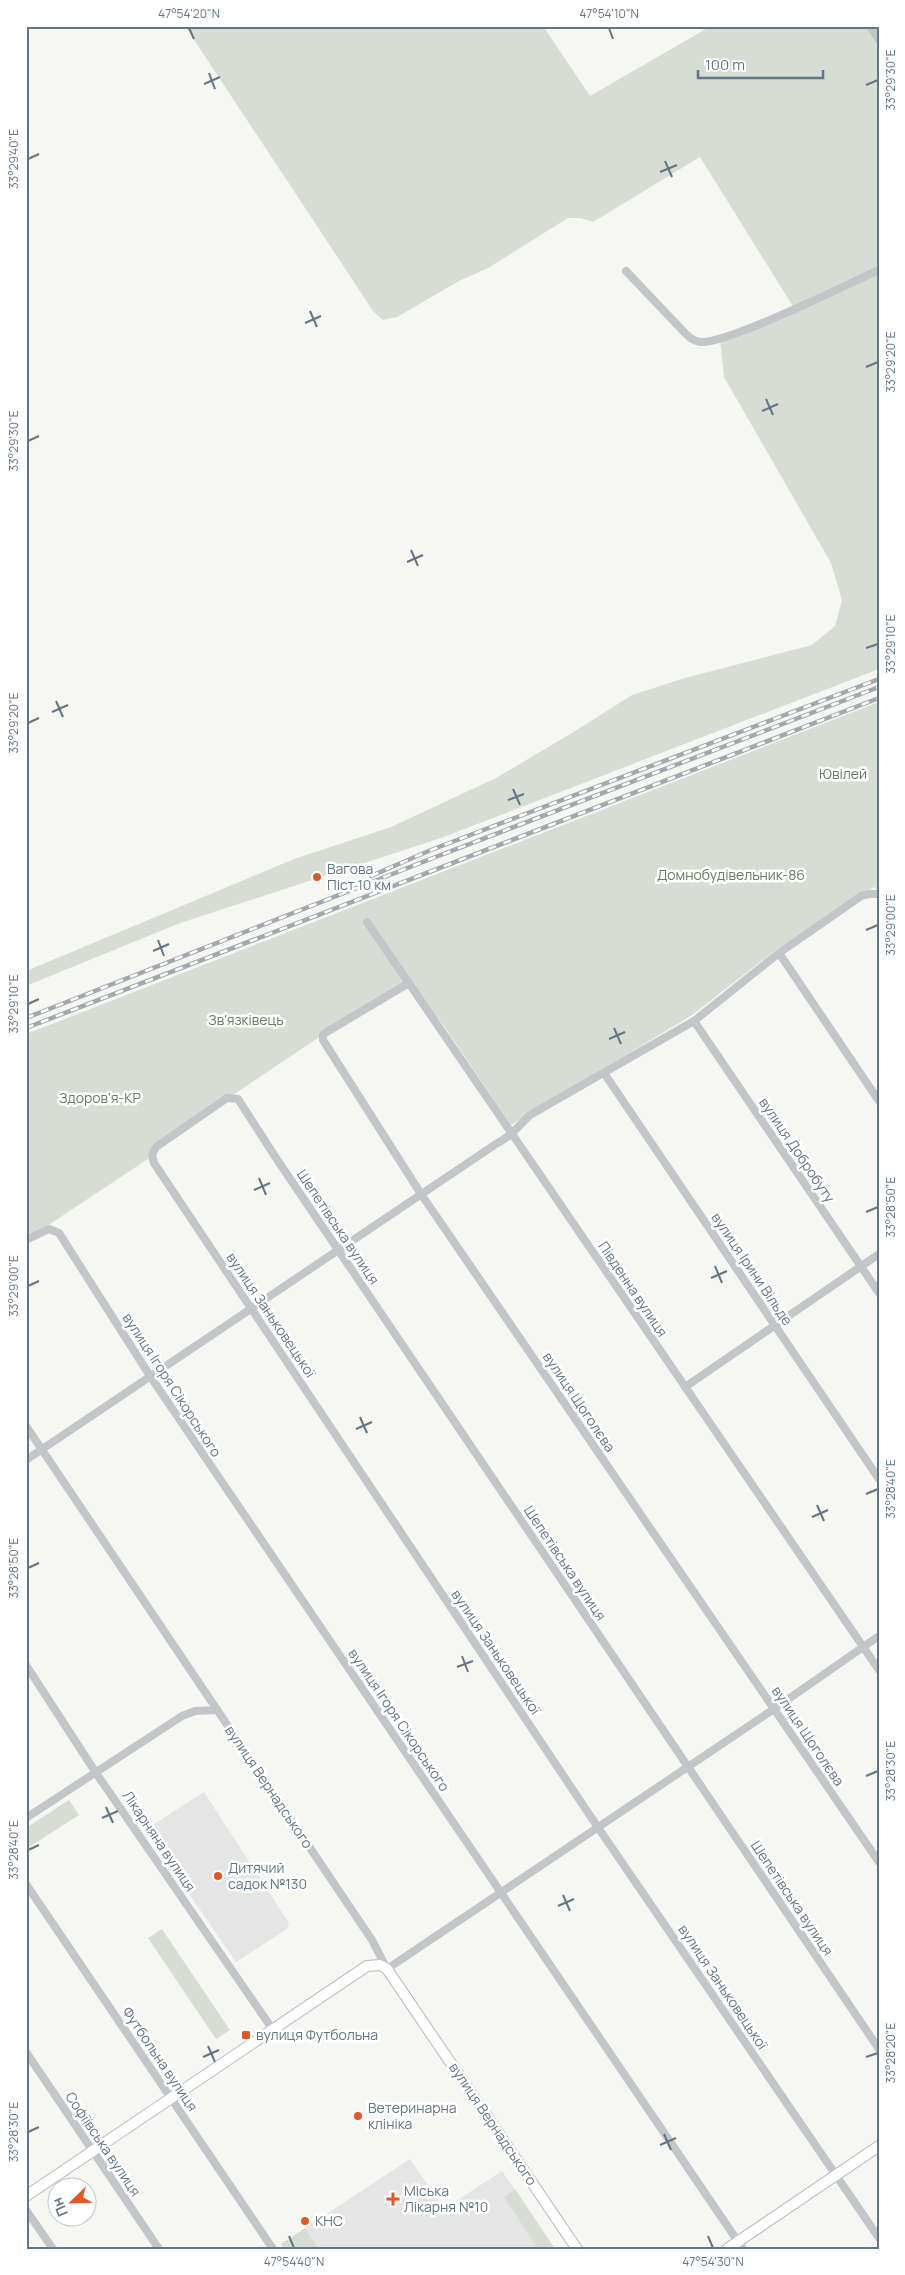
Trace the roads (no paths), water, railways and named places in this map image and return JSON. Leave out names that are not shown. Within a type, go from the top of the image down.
[{"type":"street","points":[[870,26],[879,40]]},
{"type":"street","points":[[626,270],[684,332],[692,339],[701,342],[720,339],[879,270]]},
{"type":"street","points":[[26,1460],[251,1307],[496,1144],[513,1135],[520,1124],[530,1115],[694,1021],[779,954],[861,896],[876,894],[879,901]]},
{"type":"street","name":"Південна вулиця","points":[[367,922],[879,1670]]},
{"type":"street","points":[[779,954],[879,1101]]},
{"type":"street","name":"вулиця Щоголєва","points":[[408,983],[323,1035],[323,1040],[421,1194],[879,1862]]},
{"type":"street","name":"вулиця Добробуту","points":[[694,1021],[879,1293]]},
{"type":"street","name":"вулиця Ірини Вільде","points":[[604,1073],[879,1479]]},
{"type":"street","name":"Шепетівська вулиця","points":[[228,1098],[238,1098],[879,2049]]},
{"type":"street","name":"вулиця Заньковецької","points":[[228,1098],[156,1147],[152,1155],[154,1163],[597,1826],[879,2238]]},
{"type":"street","name":"вулиця Ігоря Сікорського","points":[[26,1240],[49,1229],[60,1232],[150,1376],[499,1892],[741,2245]]},
{"type":"street","points":[[685,1387],[879,1254]]},
{"type":"street","name":"вулиця Вернадського","points":[[26,1426],[372,1940],[387,1969],[577,2249]]},
{"type":"street","points":[[26,2196],[367,1966],[380,1965],[387,1969],[597,1826],[774,1709],[879,1636]]},
{"type":"street","name":"Лікарняна вулиця","points":[[26,1666],[96,1773],[273,2030]]},
{"type":"street","points":[[26,1818],[182,1716],[195,1710],[217,1710]]},
{"type":"street","name":"Футбольна вулиця","points":[[26,1884],[273,2249]]},
{"type":"street","name":"Софіївська вулиця","points":[[26,2052],[159,2249]]},
{"type":"street","points":[[727,2249],[741,2245],[836,2175],[879,2146]]},
{"type":"street","points":[[26,2210],[52,2249]]},
{"type":"railway","points":[[371,876],[431,850],[879,679]]},
{"type":"railway","points":[[26,1018],[433,858],[879,687]]},
{"type":"railway","points":[[26,1028],[879,698]]},
{"type":"place","name":"Вагова Піст 10 км","points":[[317,877]]},
{"type":"place","name":"Дитячий садок №130","points":[[218,1876]]},
{"type":"place","name":"вулиця Футбольна","points":[[246,2035]]},
{"type":"place","name":"Ветеринарна клініка","points":[[358,2116]]},
{"type":"place","name":"Міська Лікарня №10","points":[[393,2199]]},
{"type":"place","name":"КНС","points":[[305,2221]]},
{"type":"park label","name":"Ювілей","points":[[843,774]]},
{"type":"park label","name":"Домнобудівельник-86","points":[[731,875]]},
{"type":"park label","name":"Зв'язківець","points":[[246,1020]]},
{"type":"park label","name":"Здоров'я-КР","points":[[100,1098]]}]
